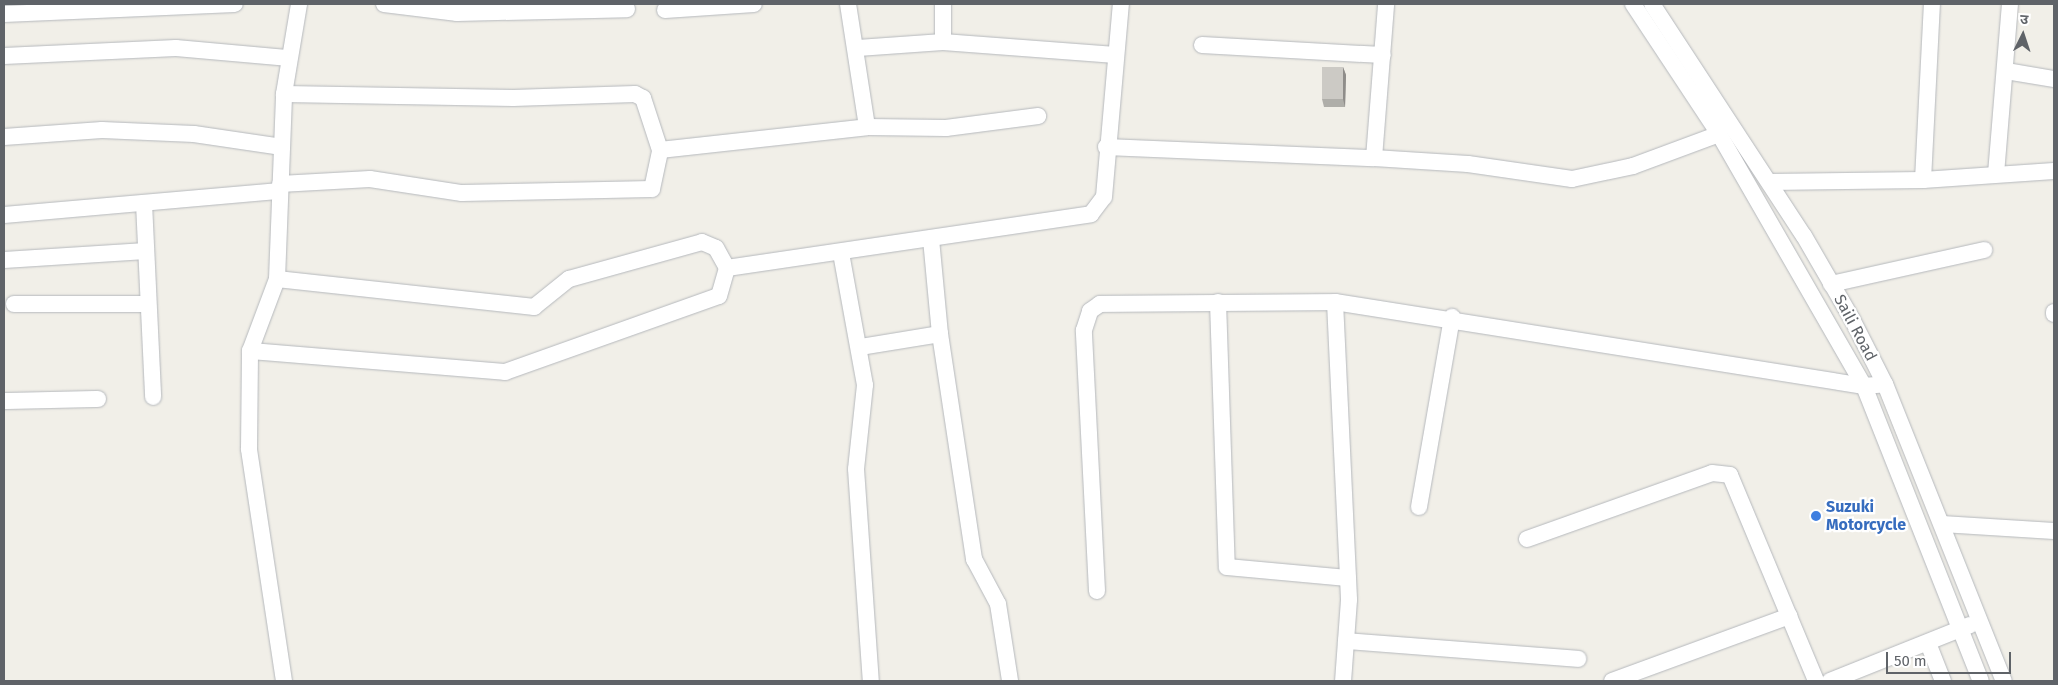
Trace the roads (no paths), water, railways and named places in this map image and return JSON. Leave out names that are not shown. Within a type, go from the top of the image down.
[{"type":"street","points":[[4,14],[114,6],[235,4]]},
{"type":"street","points":[[284,681],[249,449],[250,351],[277,279],[284,94],[287,58],[299,4]]},
{"type":"street","points":[[384,4],[457,13],[628,9]]},
{"type":"street","points":[[665,10],[754,4]]},
{"type":"street","points":[[848,4],[858,48],[867,127]]},
{"type":"street","points":[[943,4],[943,42]]},
{"type":"street","points":[[728,268],[841,254],[1091,214],[1104,197],[1106,147],[1122,4]]},
{"type":"street","points":[[1374,158],[1386,4]]},
{"type":"street","points":[[1633,4],[1718,134],[1864,386],[1981,681]]},
{"type":"street","name":"Saili Road","points":[[1652,4],[1768,182],[1831,284],[1885,384],[2004,681]]},
{"type":"street","points":[[1923,180],[1932,4]]},
{"type":"street","points":[[1996,174],[2006,72],[2010,4]]},
{"type":"street","points":[[858,48],[943,42],[1116,55]]},
{"type":"street","points":[[1202,45],[1382,55]]},
{"type":"street","points":[[4,56],[176,48],[287,58]]},
{"type":"street","points":[[2006,72],[2054,79]]},
{"type":"street","points":[[4,215],[144,203],[280,187],[370,179],[462,193],[652,190],[660,150],[643,98],[636,94],[514,98],[284,94]]},
{"type":"street","points":[[660,150],[867,127],[946,128],[1038,116]]},
{"type":"street","points":[[4,137],[102,130],[194,134],[282,147]]},
{"type":"street","points":[[1106,147],[1374,158],[1468,164],[1572,179],[1633,166],[1718,134]]},
{"type":"street","points":[[1768,182],[1923,180],[2054,171]]},
{"type":"street","points":[[144,203],[153,397]]},
{"type":"street","points":[[931,239],[940,334],[974,559],[998,604],[1010,681]]},
{"type":"street","points":[[250,351],[505,372],[719,296],[728,268],[716,248],[702,242],[569,279],[534,307],[277,279]]},
{"type":"street","points":[[1831,284],[1984,250]]},
{"type":"street","points":[[4,260],[146,251]]},
{"type":"street","points":[[841,254],[860,348],[865,385],[856,469],[871,681]]},
{"type":"street","points":[[1218,302],[1227,567],[1348,578]]},
{"type":"street","points":[[1097,591],[1087,317],[1100,304],[1335,302],[1452,317],[1864,386],[1885,384]]},
{"type":"street","points":[[1335,302],[1348,578],[1343,681]]},
{"type":"street","points":[[14,304],[148,304]]},
{"type":"street","points":[[1419,507],[1452,317]]},
{"type":"street","points":[[860,348],[940,334]]},
{"type":"street","points":[[4,401],[98,399]]},
{"type":"street","points":[[1527,539],[1722,471],[1735,485],[1816,681]]},
{"type":"street","points":[[1942,524],[2054,531]]},
{"type":"street","points":[[1612,681],[1790,616]]},
{"type":"street","points":[[1830,681],[1981,620]]},
{"type":"street","points":[[1346,641],[1578,659]]},
{"type":"street","points":[[1928,643],[1943,681]]},
{"type":"place","name":"Suzuki Motorcycle","points":[[1816,516]]}]
